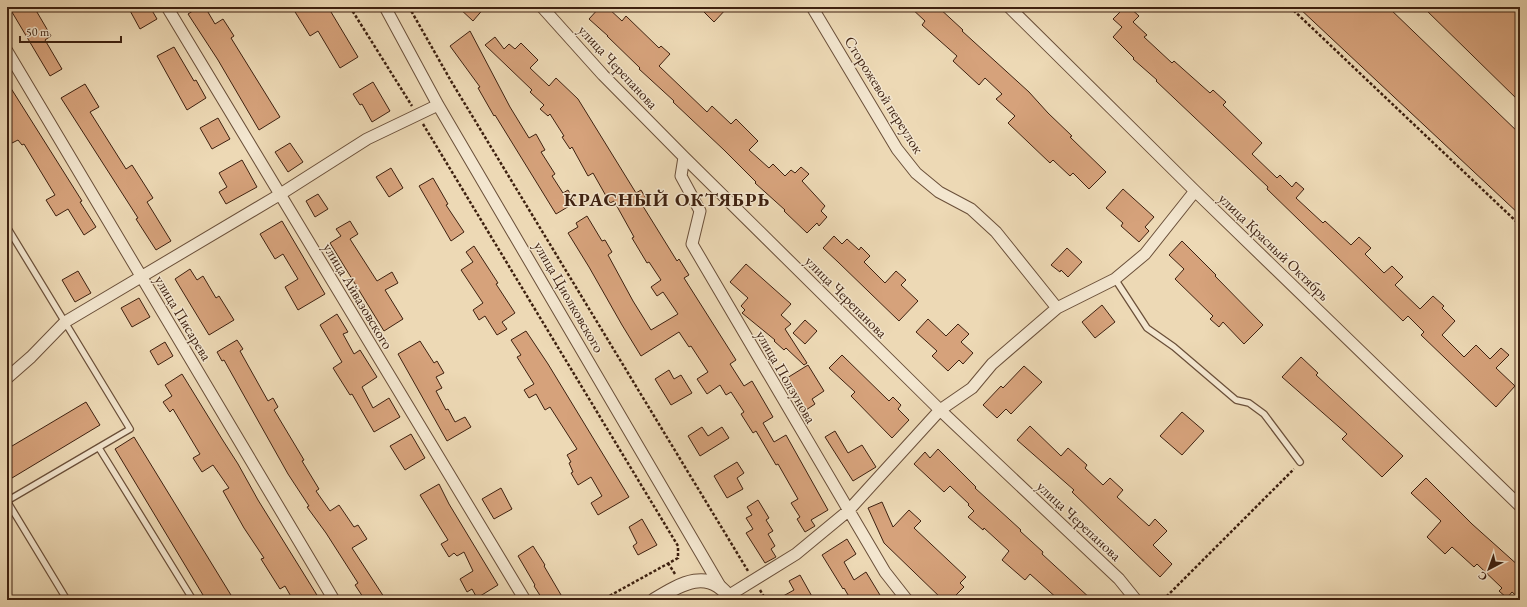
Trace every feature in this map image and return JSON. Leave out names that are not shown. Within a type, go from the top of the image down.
[{"type":"street","name":"улица Айвазовского","points":[[167,7],[279,195],[525,600]]},
{"type":"street","name":"улица Циолковского","points":[[385,7],[438,105],[726,594]]},
{"type":"street","name":"улица Черепанова","points":[[542,7],[603,75],[684,157],[940,410],[1119,579],[1136,600]]},
{"type":"street","name":"Сторожевой переулок","points":[[812,7],[897,149],[916,173],[939,192],[971,209],[996,232],[1027,268],[1057,308]]},
{"type":"street","name":"улица Красный Октябрь","points":[[1009,7],[1195,191],[1520,506]]},
{"type":"street","name":"улица Писарева","points":[[7,51],[334,600]]},
{"type":"street","points":[[7,378],[31,357],[65,322],[140,276],[279,195],[367,139],[438,105]]},
{"type":"street","name":"улица Ползунова","points":[[684,157],[681,176],[700,211],[692,244],[884,572],[907,600]]},
{"type":"street","points":[[654,600],[677,586],[699,580],[726,594],[754,580],[796,554],[848,511],[940,410],[972,388],[992,364],[1057,308],[1115,279],[1145,254],[1195,191]]},
{"type":"lane","points":[[7,227],[130,429],[7,501],[67,600]]},
{"type":"lane","points":[[1115,279],[1146,328],[1174,347],[1236,400],[1249,403],[1264,414],[1300,462]]},
{"type":"lane","points":[[99,448],[193,600]]},
{"type":"path","points":[[350,7],[418,114],[678,546],[678,558],[602,600]]},
{"type":"path","points":[[409,7],[463,101],[766,600]]},
{"type":"path","points":[[1290,7],[1520,225]]},
{"type":"path","points":[[1163,600],[1300,462]]},
{"type":"building","points":[[9,7],[34,7],[51,36],[45,40],[62,69],[50,76]]},
{"type":"building","points":[[128,7],[150,7],[157,19],[140,29]]},
{"type":"building","points":[[199,7],[205,7],[215,24],[223,19],[234,36],[231,38],[280,117],[259,130],[218,60],[188,14]]},
{"type":"building","points":[[292,7],[328,7],[358,57],[340,68],[318,31],[310,36]]},
{"type":"building","points":[[458,7],[485,7],[473,21]]},
{"type":"building","points":[[600,7],[607,7],[622,21],[626,16],[659,48],[661,46],[670,54],[659,66],[707,112],[712,106],[731,124],[736,119],[758,141],[749,150],[769,168],[773,164],[785,176],[791,170],[795,173],[801,167],[809,174],[802,181],[825,206],[821,211],[827,217],[819,226],[817,223],[807,233],[589,19]]},
{"type":"building","points":[[699,7],[728,7],[714,22]]},
{"type":"building","points":[[910,7],[938,7],[1029,92],[1072,136],[1070,137],[1106,172],[1089,189],[1073,173],[1070,176],[1053,160],[1050,163],[1008,123],[1015,116],[996,99],[1002,94],[985,78],[979,85],[953,61],[957,56],[922,25],[925,21]]},
{"type":"building","points":[[1125,7],[1129,7],[1139,16],[1133,22],[1147,35],[1144,37],[1172,63],[1174,61],[1210,93],[1213,90],[1226,102],[1223,105],[1262,143],[1252,154],[1277,178],[1280,175],[1292,187],[1296,182],[1304,189],[1296,198],[1323,223],[1325,221],[1351,245],[1359,237],[1371,248],[1365,254],[1384,273],[1392,266],[1403,277],[1395,285],[1420,309],[1433,296],[1444,306],[1442,308],[1455,321],[1442,335],[1464,357],[1476,345],[1490,359],[1501,348],[1509,355],[1496,368],[1515,386],[1496,407],[1421,335],[1424,332],[1408,316],[1403,321],[1267,189],[1268,187],[1156,81],[1157,80],[1133,59],[1134,58],[1113,37],[1122,27],[1113,19]]},
{"type":"building","points":[[1298,7],[1388,7],[1520,134],[1520,215]]},
{"type":"building","points":[[1423,7],[1516,7],[1520,11],[1520,102]]},
{"type":"building","points":[[470,31],[510,107],[529,138],[536,134],[545,150],[541,152],[555,174],[552,176],[563,193],[568,190],[574,200],[570,203],[571,205],[556,214],[495,115],[494,116],[478,88],[480,87],[450,46]]},
{"type":"building","points":[[495,37],[504,49],[509,44],[515,49],[521,43],[538,60],[530,68],[549,86],[556,78],[578,99],[636,193],[641,190],[647,200],[641,203],[677,261],[679,259],[689,275],[684,278],[736,360],[730,364],[744,386],[752,381],[773,417],[763,423],[774,442],[786,435],[828,510],[811,520],[815,526],[805,532],[797,519],[800,517],[791,503],[798,499],[778,464],[776,465],[756,431],[753,433],[741,414],[744,412],[731,392],[726,395],[720,385],[707,394],[697,379],[708,372],[691,346],[689,347],[679,332],[641,356],[568,233],[578,227],[576,223],[587,216],[602,241],[605,240],[612,252],[608,255],[651,330],[678,314],[663,292],[657,296],[651,287],[661,280],[649,262],[647,263],[632,238],[634,237],[614,201],[610,203],[593,173],[588,176],[572,147],[570,149],[562,137],[564,136],[550,114],[548,116],[540,109],[544,105],[530,92],[532,90],[485,45]]},
{"type":"building","points":[[174,47],[206,98],[187,110],[157,56]]},
{"type":"building","points":[[7,82],[82,201],[80,202],[96,227],[84,235],[68,209],[56,216],[46,200],[55,195],[24,144],[22,145],[18,140],[12,143],[7,135]]},
{"type":"building","points":[[373,82],[390,111],[372,122],[362,104],[360,105],[353,94]]},
{"type":"building","points":[[85,84],[99,107],[90,112],[126,169],[132,165],[153,198],[147,202],[171,241],[156,250],[136,219],[138,218],[61,98]]},
{"type":"building","points":[[218,118],[230,139],[212,149],[200,128]]},
{"type":"building","points":[[290,143],[303,162],[288,172],[275,152]]},
{"type":"building","points":[[242,160],[257,187],[226,204],[219,192],[227,187],[219,173]]},
{"type":"building","points":[[391,168],[403,188],[389,197],[376,177]]},
{"type":"building","points":[[433,178],[448,204],[446,205],[464,232],[451,241],[419,186]]},
{"type":"building","points":[[1123,189],[1154,217],[1145,227],[1149,231],[1139,242],[1121,226],[1123,223],[1106,208]]},
{"type":"building","points":[[318,194],[328,209],[315,217],[306,201]]},
{"type":"building","points":[[282,221],[325,294],[298,310],[285,287],[298,279],[283,254],[275,259],[260,234]]},
{"type":"building","points":[[350,221],[358,234],[350,239],[377,281],[392,272],[398,283],[385,290],[403,319],[384,331],[330,243],[341,236],[336,229]]},
{"type":"building","points":[[834,236],[842,244],[847,239],[859,250],[861,247],[870,256],[864,262],[885,283],[896,271],[906,280],[901,285],[918,301],[899,321],[823,248]]},
{"type":"building","points":[[1182,241],[1263,325],[1244,344],[1223,322],[1219,327],[1210,319],[1213,316],[1175,279],[1184,269],[1169,255]]},
{"type":"building","points":[[474,246],[515,313],[502,322],[507,329],[497,335],[485,316],[479,320],[473,310],[483,303],[461,270],[473,262],[466,252]]},
{"type":"building","points":[[1067,248],[1082,262],[1068,277],[1061,270],[1060,272],[1051,265]]},
{"type":"building","points":[[746,264],[791,304],[781,315],[791,324],[785,329],[807,363],[804,365],[786,348],[784,350],[774,341],[775,340],[742,313],[745,310],[741,306],[748,298],[730,282]]},
{"type":"building","points":[[190,269],[197,280],[203,276],[216,298],[219,296],[234,320],[209,335],[175,279]]},
{"type":"building","points":[[78,271],[91,293],[75,302],[62,280]]},
{"type":"building","points":[[139,298],[150,317],[132,327],[121,308]]},
{"type":"building","points":[[1102,305],[1115,322],[1095,338],[1082,322]]},
{"type":"building","points":[[337,314],[348,332],[343,334],[354,354],[360,350],[377,377],[362,387],[373,408],[389,398],[400,417],[374,432],[352,394],[350,395],[333,368],[342,362],[320,325]]},
{"type":"building","points":[[928,319],[946,336],[958,324],[969,334],[961,342],[973,353],[963,364],[959,360],[948,371],[932,356],[937,351],[916,332]]},
{"type":"building","points":[[805,320],[817,331],[805,344],[793,333]]},
{"type":"building","points":[[526,331],[548,364],[629,497],[598,515],[591,503],[602,496],[591,477],[578,485],[571,473],[573,472],[569,463],[571,462],[567,455],[577,449],[550,407],[545,410],[536,394],[529,398],[524,390],[534,384],[517,357],[521,355],[511,340]]},
{"type":"building","points":[[237,340],[243,349],[240,351],[268,401],[273,398],[278,407],[274,410],[304,460],[302,461],[319,489],[316,491],[330,511],[339,505],[354,527],[358,525],[367,539],[352,548],[386,600],[365,600],[355,585],[358,583],[326,533],[307,507],[309,506],[288,474],[224,360],[222,361],[217,352]]},
{"type":"building","points":[[420,341],[434,363],[437,361],[444,373],[436,377],[442,388],[436,391],[446,410],[448,409],[455,422],[465,417],[471,427],[447,441],[398,354]]},
{"type":"building","points":[[165,342],[173,356],[158,365],[150,351]]},
{"type":"building","points":[[842,355],[889,401],[893,397],[901,405],[898,409],[909,420],[892,438],[851,396],[855,392],[829,368]]},
{"type":"building","points":[[1301,357],[1318,373],[1316,375],[1403,456],[1382,477],[1342,439],[1347,434],[1282,377]]},
{"type":"building","points":[[808,365],[824,391],[812,399],[815,404],[803,412],[796,401],[800,399],[787,378]]},
{"type":"building","points":[[1024,366],[1042,382],[1011,414],[1006,409],[997,418],[983,405],[1001,386],[1003,388]]},
{"type":"building","points":[[669,370],[674,379],[681,375],[692,393],[671,405],[655,379]]},
{"type":"building","points":[[182,374],[320,600],[293,600],[285,586],[280,589],[261,559],[264,558],[244,528],[223,491],[229,488],[213,465],[202,472],[193,458],[200,454],[173,409],[170,412],[163,402],[172,396],[165,385]]},
{"type":"building","points":[[86,402],[100,425],[7,481],[7,449]]},
{"type":"building","points":[[1182,412],[1204,431],[1182,455],[1160,436]]},
{"type":"building","points":[[1030,426],[1061,456],[1068,448],[1087,465],[1085,468],[1103,485],[1110,478],[1123,490],[1117,497],[1149,526],[1155,519],[1167,531],[1153,545],[1172,564],[1160,577],[1072,492],[1074,490],[1017,440]]},
{"type":"building","points":[[702,427],[708,436],[722,427],[729,438],[700,456],[688,436]]},
{"type":"building","points":[[835,431],[848,453],[862,445],[876,467],[853,481],[825,437]]},
{"type":"building","points":[[411,434],[425,458],[405,470],[390,446]]},
{"type":"building","points":[[134,437],[234,600],[206,600],[115,449]]},
{"type":"building","points":[[938,449],[976,487],[975,488],[1043,552],[1042,554],[1092,600],[1059,600],[1030,574],[1025,580],[1002,560],[1009,551],[984,528],[983,530],[968,517],[974,511],[968,505],[969,504],[950,486],[944,492],[914,464],[925,452],[930,458]]},
{"type":"building","points":[[737,462],[744,473],[737,478],[743,489],[727,498],[714,476]]},
{"type":"building","points":[[1426,478],[1472,524],[1520,567],[1520,599],[1512,592],[1507,598],[1499,591],[1502,588],[1477,564],[1474,567],[1452,547],[1445,554],[1427,537],[1441,521],[1411,493]]},
{"type":"building","points":[[439,484],[449,504],[498,585],[477,598],[472,589],[467,592],[460,579],[473,571],[464,552],[457,556],[454,553],[449,557],[441,544],[448,540],[420,495]]},
{"type":"building","points":[[501,488],[512,509],[494,519],[482,499]]},
{"type":"building","points":[[758,500],[769,518],[766,520],[773,531],[768,534],[775,546],[771,549],[776,557],[765,563],[746,533],[753,529],[746,518],[752,515],[747,507]]},
{"type":"building","points":[[882,502],[893,527],[909,510],[921,521],[914,528],[966,577],[960,583],[964,587],[951,600],[943,600],[884,543],[868,508]]},
{"type":"building","points":[[642,519],[657,545],[638,555],[633,546],[637,543],[629,527]]},
{"type":"building","points":[[847,539],[856,554],[844,562],[854,580],[866,572],[883,600],[851,600],[822,555]]},
{"type":"building","points":[[533,546],[564,600],[543,600],[534,586],[535,585],[518,556]]},
{"type":"building","points":[[800,575],[814,600],[776,600],[794,590],[789,581]]},
{"type":"district","name":"КРАСНЫЙ ОКТЯБРЬ","points":[[667,199]]}]
